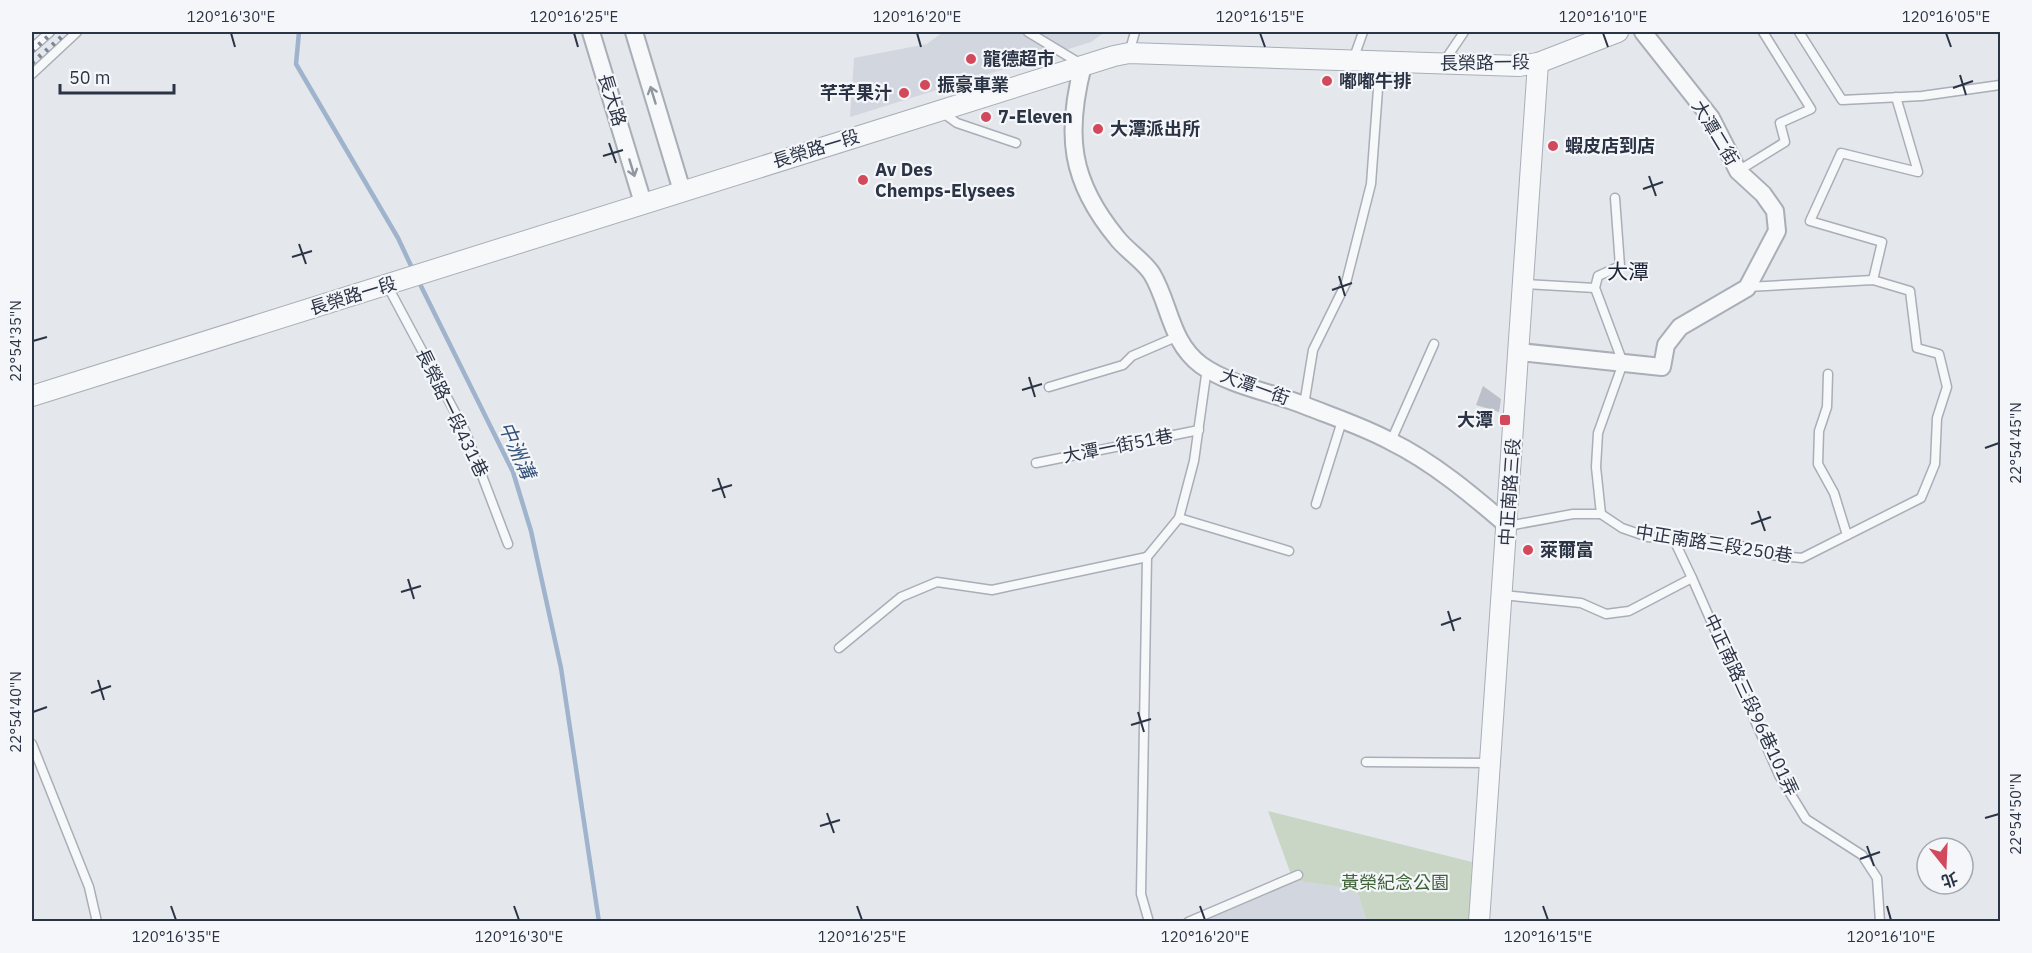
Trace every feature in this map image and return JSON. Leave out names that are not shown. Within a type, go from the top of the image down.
[{"type":"street","name":"長大路","points":[[591,32],[643,203]]},
{"type":"street","points":[[634,32],[682,191]]},
{"type":"street","name":"長榮路一段","points":[[32,396],[1083,65],[1129,53],[1512,66],[1538,63],[1618,32]]},
{"type":"street","name":"大潭二街","points":[[1643,32],[1711,118],[1738,171],[1762,194],[1775,211],[1777,231],[1747,288]]},
{"type":"street","name":"中正南路三段","points":[[1479,921],[1525,284],[1538,63]]},
{"type":"street","name":"大潭一街","points":[[1083,65],[1072,121],[1074,154],[1085,188],[1097,214],[1127,250],[1151,273],[1176,337],[1199,364],[1232,382],[1304,405],[1391,441],[1462,488],[1508,525]]},
{"type":"street","points":[[1520,352],[1662,367],[1666,345],[1680,327],[1747,288]]},
{"type":"lane","points":[[32,48],[50,32]]},
{"type":"lane","points":[[32,74],[77,32]]},
{"type":"lane","points":[[1028,32],[1083,65]]},
{"type":"lane","points":[[1129,53],[1135,32]]},
{"type":"lane","points":[[1353,60],[1363,32]]},
{"type":"lane","points":[[1443,64],[1464,32]]},
{"type":"lane","points":[[1738,171],[1785,142],[1779,123],[1811,109],[1763,32]]},
{"type":"lane","points":[[1799,32],[1842,100],[1896,97],[2001,85]]},
{"type":"lane","points":[[1304,405],[1313,350],[1346,283],[1371,184],[1380,61]]},
{"type":"lane","points":[[1747,288],[1873,280],[1882,242],[1810,221],[1841,153],[1918,172],[1896,97]]},
{"type":"lane","points":[[940,111],[957,123],[1016,143]]},
{"type":"lane","points":[[1508,525],[1573,514],[1601,514],[1596,467],[1598,433],[1623,363],[1595,288],[1598,276],[1620,266],[1615,198]]},
{"type":"lane","name":"中正南路三段250巷","points":[[1601,514],[1622,528],[1648,537],[1674,540],[1704,538],[1736,544],[1770,555],[1802,558],[1921,498],[1935,464],[1937,418],[1947,387],[1939,354],[1917,348],[1910,291],[1873,280]]},
{"type":"lane","points":[[1525,284],[1595,288]]},
{"type":"lane","name":"長榮路一段431巷","points":[[387,285],[465,431],[508,544]]},
{"type":"lane","points":[[1049,387],[1123,365],[1132,356],[1176,337]]},
{"type":"lane","points":[[1391,441],[1434,344]]},
{"type":"lane","name":"大潭一街51巷","points":[[1147,557],[1179,518],[1199,430],[1207,368]]},
{"type":"lane","points":[[1828,374],[1827,407],[1819,430],[1818,464],[1833,493],[1847,535]]},
{"type":"lane","points":[[1316,504],[1342,421]]},
{"type":"lane","name":"大潭一街51巷","points":[[1036,462],[1199,430]]},
{"type":"lane","points":[[1179,518],[1289,551]]},
{"type":"lane","name":"中正南路三段96巷101弄","points":[[1674,540],[1779,775],[1806,819],[1862,855],[1877,878],[1880,921]]},
{"type":"lane","points":[[839,648],[901,597],[937,582],[993,590],[1147,557],[1141,894],[1149,921]]},
{"type":"lane","points":[[1503,596],[1581,603],[1606,614],[1629,611],[1692,578]]},
{"type":"lane","points":[[32,744],[89,887],[98,921]]},
{"type":"lane","points":[[1366,762],[1490,763]]},
{"type":"lane","points":[[1188,921],[1298,875]]},
{"type":"shaded area","points":[[943,32],[1105,32],[1091,42],[850,117],[854,58],[927,44]]},
{"type":"shaded area","points":[[1293,880],[1339,887],[1358,894],[1367,921],[1200,922]]},
{"type":"green space","name":"黃榮紀念公園","points":[[1268,811],[1472,862],[1469,921],[1367,921],[1358,894],[1339,887],[1293,880]]},
{"type":"building","points":[[1483,386],[1501,399],[1499,412],[1476,405]]},
{"type":"waterway","name":"中洲溝","points":[[299,32],[296,64],[398,238],[413,270]]},
{"type":"waterway","name":"中洲溝","points":[[418,280],[513,472],[531,531],[561,668],[599,922]]},
{"type":"railway","points":[[32,51],[53,32]]},
{"type":"railway","points":[[32,63],[67,32]]},
{"type":"place","name":"龍德超市","points":[[971,59]]},
{"type":"place","name":"嘟嘟牛排","points":[[1327,81]]},
{"type":"place","name":"振豪車業","points":[[925,85]]},
{"type":"place","name":"芊芊果汁","points":[[904,93]]},
{"type":"place","name":"7-Eleven","points":[[986,117]]},
{"type":"place","name":"大潭派出所","points":[[1098,129]]},
{"type":"place","name":"蝦皮店到店","points":[[1553,146]]},
{"type":"place","name":"Av Des Chemps-Elysees","points":[[863,180]]},
{"type":"place","name":"大潭","points":[[1505,420]]},
{"type":"place","name":"萊爾富","points":[[1528,550]]},
{"type":"district","name":"大潭","points":[[1628,272]]}]
